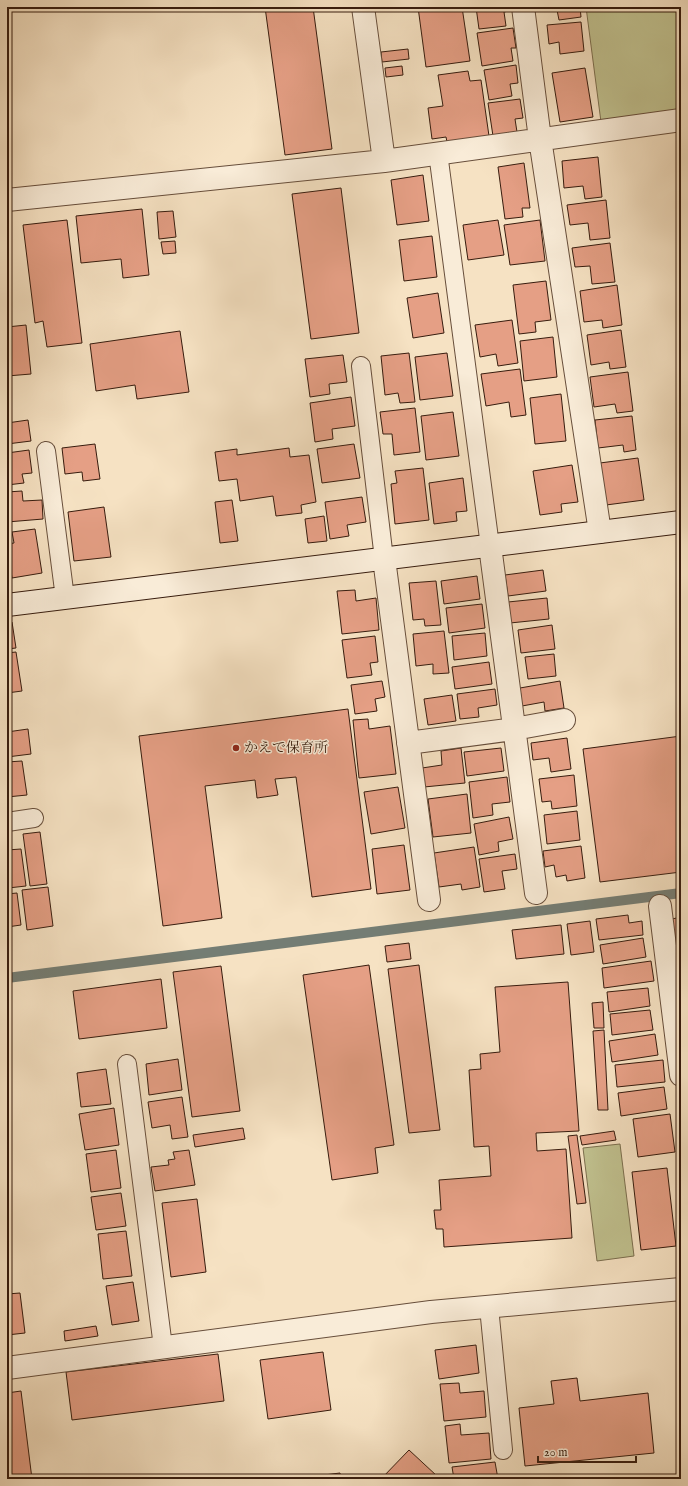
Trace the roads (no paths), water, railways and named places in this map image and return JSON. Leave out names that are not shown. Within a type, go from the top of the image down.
[{"type":"street","points":[[363,7],[384,160]]},
{"type":"street","points":[[523,7],[540,139],[600,532]]},
{"type":"street","points":[[7,200],[384,160],[681,120]]},
{"type":"street","points":[[7,605],[681,522]]},
{"type":"street","points":[[490,546],[536,893]]},
{"type":"street","points":[[384,559],[429,900]]},
{"type":"street","points":[[408,743],[514,729],[564,720]]},
{"type":"street","points":[[660,906],[681,1075]]},
{"type":"street","points":[[7,1368],[431,1312],[681,1289]]},
{"type":"lane","points":[[438,153],[490,546]]},
{"type":"lane","points":[[361,366],[384,559]]},
{"type":"lane","points":[[46,450],[65,598]]},
{"type":"lane","points":[[7,822],[34,818]]},
{"type":"lane","points":[[127,1064],[163,1347]]},
{"type":"lane","points":[[489,1307],[503,1450]]},
{"type":"waterway","points":[[7,978],[681,893]]},
{"type":"place","name":"かえで保育所","points":[[236,748]]}]
